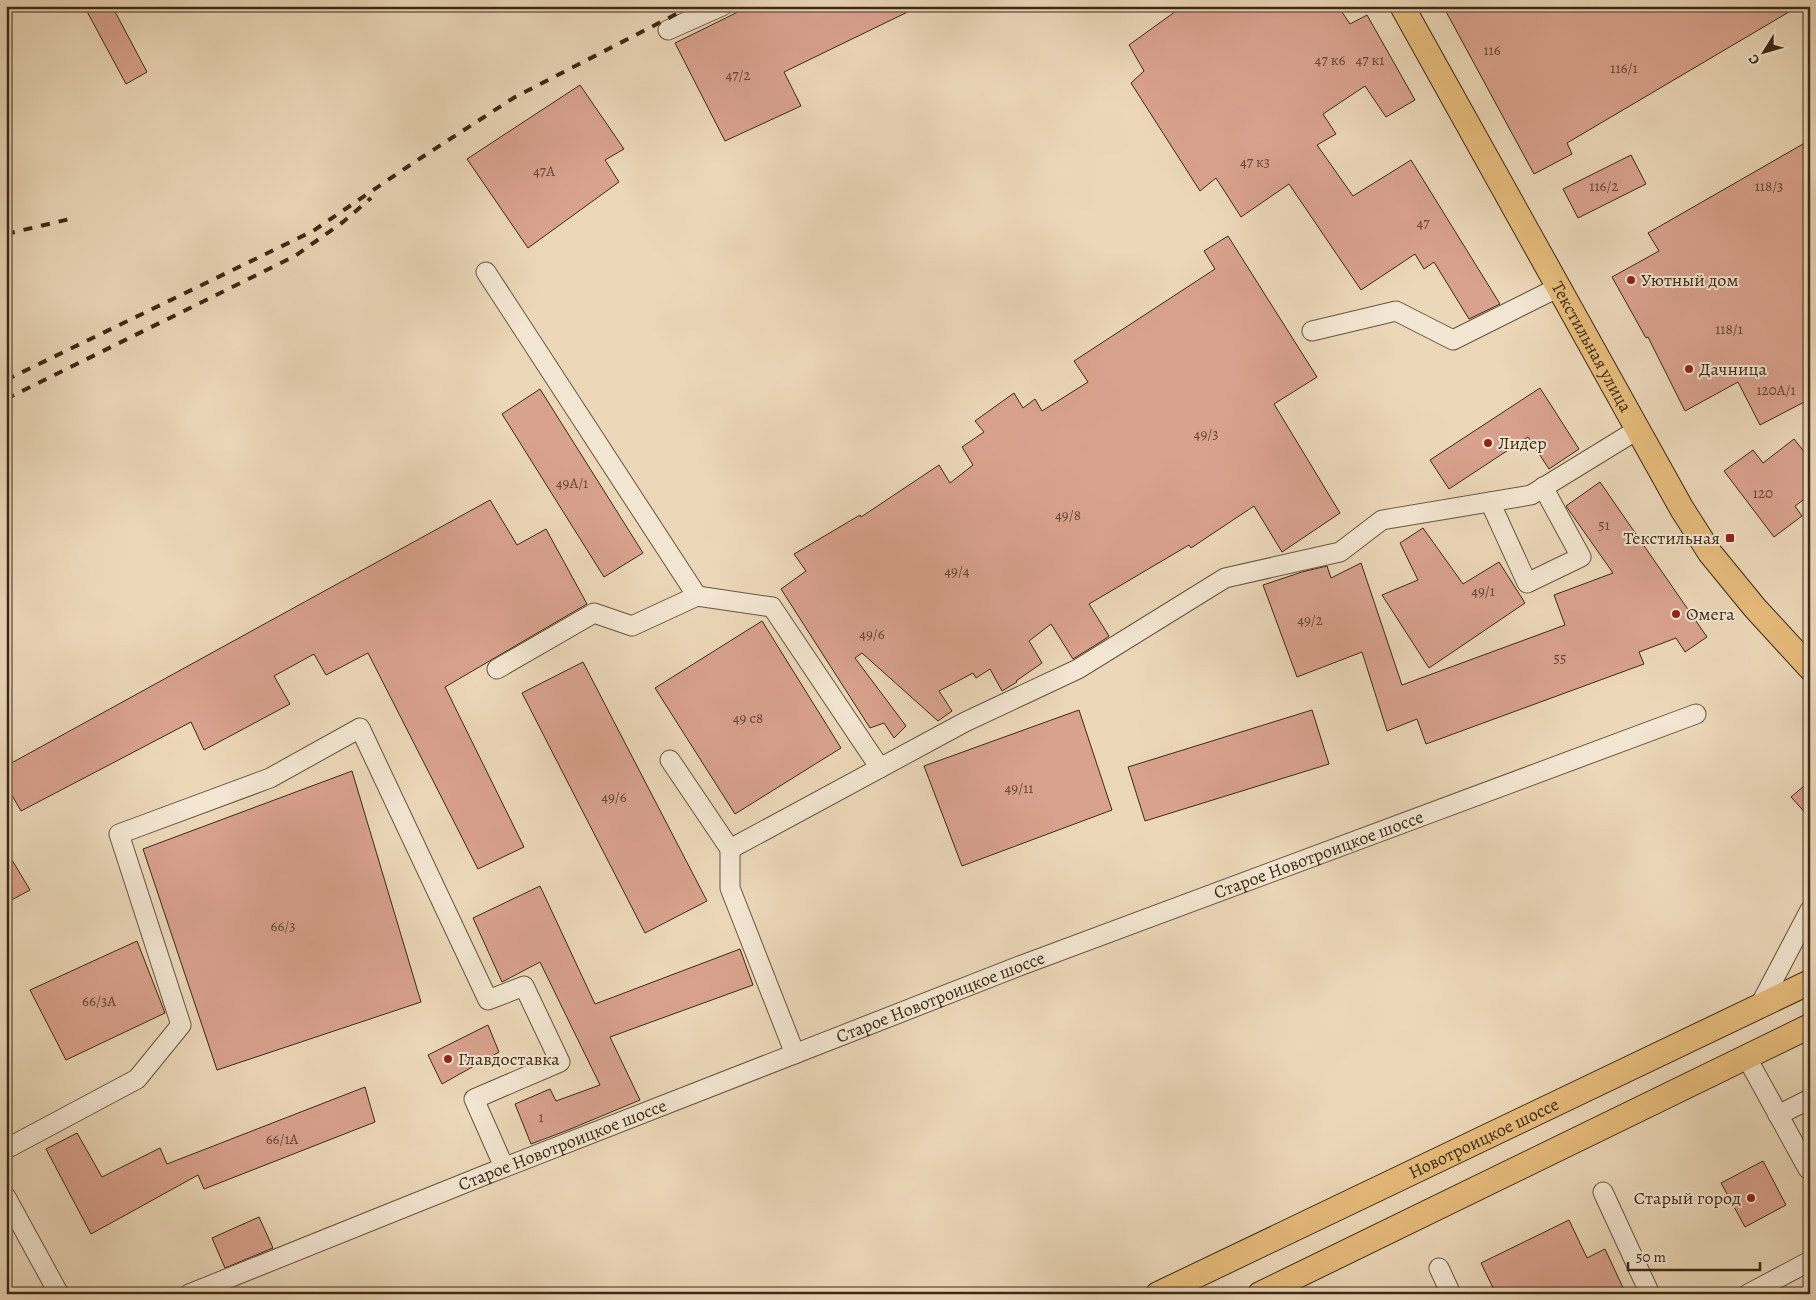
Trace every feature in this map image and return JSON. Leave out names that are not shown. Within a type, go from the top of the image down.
[{"type":"main road","name":"Текстильная улица","points":[[1402,6],[1557,288],[1682,509],[1710,553],[1755,608],[1810,668]]},
{"type":"main road","name":"Новотроицкое шоссе","points":[[1158,1294],[1810,982]]},
{"type":"main road","points":[[1260,1294],[1810,1026]]},
{"type":"street","points":[[668,30],[722,6]]},
{"type":"street","points":[[486,272],[697,596]]},
{"type":"street","points":[[1312,331],[1396,311],[1453,340],[1557,288]]},
{"type":"street","points":[[730,849],[965,722],[1078,669],[1225,578],[1340,552],[1382,520],[1531,495],[1637,430]]},
{"type":"street","points":[[1490,502],[1527,583],[1581,557],[1543,487]]},
{"type":"street","points":[[497,669],[594,613],[632,626],[697,596],[772,607],[880,768]]},
{"type":"street","name":"Старое Новотроицкое шоссе","points":[[189,1294],[504,1167],[1032,962],[1696,714]]},
{"type":"street","points":[[6,1150],[137,1079],[181,1024],[120,834],[270,778],[360,728],[488,1000],[524,986],[560,1062],[474,1098],[504,1167]]},
{"type":"street","points":[[670,760],[730,849],[730,888],[796,1054]]},
{"type":"street","points":[[1759,1007],[1810,910]]},
{"type":"street","points":[[1747,1058],[1808,1169]]},
{"type":"street","points":[[1778,1116],[1810,1099]]},
{"type":"street","points":[[1603,1192],[1650,1294]]},
{"type":"street","points":[[6,1197],[59,1294]]},
{"type":"street","points":[[1748,1294],[1810,1261]]},
{"type":"street","points":[[1439,1268],[1451,1294]]},
{"type":"building","points":[[84,6],[112,6],[147,72],[126,84]]},
{"type":"building","points":[[750,6],[920,6],[784,72],[801,106],[725,141],[675,43]]},
{"type":"building","points":[[1183,6],[1338,6],[1350,24],[1367,15],[1415,100],[1386,117],[1365,86],[1323,114],[1336,134],[1317,145],[1353,196],[1411,160],[1500,304],[1469,319],[1434,262],[1424,269],[1415,254],[1361,290],[1289,184],[1241,217],[1216,178],[1200,191],[1131,83],[1144,71],[1129,45]]},
{"type":"building","points":[[1443,6],[1799,6],[1567,143],[1572,154],[1534,174]]},
{"type":"building","points":[[580,85],[624,149],[605,160],[619,182],[528,248],[467,159]]},
{"type":"building","points":[[1810,140],[1810,399],[1760,425],[1738,382],[1685,411],[1648,337],[1646,338],[1612,277],[1659,251],[1648,233]]},
{"type":"building","points":[[1631,155],[1646,184],[1578,218],[1563,189]]},
{"type":"building","points":[[1228,236],[1317,377],[1274,404],[1340,513],[1282,552],[1254,506],[1191,548],[1189,545],[1089,604],[1109,636],[1102,641],[1073,659],[1051,624],[1029,641],[1042,663],[1002,691],[990,669],[976,678],[973,673],[939,691],[952,711],[938,721],[862,653],[855,658],[906,726],[894,738],[884,723],[870,728],[781,589],[806,571],[794,554],[860,515],[861,517],[939,465],[950,483],[973,465],[962,447],[984,432],[975,421],[1014,393],[1023,408],[1035,399],[1042,411],[1088,382],[1074,361],[1215,269],[1204,251]]},
{"type":"building","name":"Лидер","points":[[1540,388],[1579,449],[1549,469],[1528,437],[1449,489],[1430,460]]},
{"type":"building","points":[[540,389],[643,553],[604,577],[502,414]]},
{"type":"building","points":[[1794,439],[1810,459],[1810,495],[1795,506],[1802,516],[1774,537],[1724,471],[1753,450],[1763,463]]},
{"type":"building","points":[[1600,482],[1707,637],[1685,652],[1676,638],[1639,652],[1644,664],[1426,744],[1417,719],[1387,731],[1362,652],[1297,677],[1263,585],[1327,566],[1331,578],[1361,563],[1402,685],[1565,625],[1554,595],[1613,573],[1566,506]]},
{"type":"building","points":[[490,500],[517,545],[546,529],[587,604],[445,687],[524,847],[478,869],[368,653],[326,675],[314,654],[274,676],[290,704],[204,750],[191,722],[21,811],[6,785],[6,766]]},
{"type":"building","points":[[1423,528],[1463,584],[1499,562],[1525,603],[1429,668],[1382,595],[1418,580],[1400,543]]},
{"type":"building","points":[[762,621],[841,748],[735,814],[655,688]]},
{"type":"building","points":[[583,662],[707,901],[645,933],[522,693]]},
{"type":"building","points":[[1079,710],[1112,810],[962,866],[924,766]]},
{"type":"building","points":[[1312,710],[1329,764],[1145,821],[1128,767]]},
{"type":"building","points":[[352,771],[421,1002],[217,1070],[143,849]]},
{"type":"building","points":[[1810,781],[1810,818],[1791,797]]},
{"type":"building","points":[[6,850],[30,890],[6,903]]},
{"type":"building","points":[[540,886],[595,1004],[740,949],[753,985],[610,1037],[640,1100],[531,1144],[515,1104],[550,1089],[556,1101],[600,1085],[540,962],[502,982],[473,918]]},
{"type":"building","points":[[137,941],[165,1013],[66,1060],[30,990]]},
{"type":"building","points":[[488,1025],[499,1052],[442,1084],[428,1055]]},
{"type":"building","points":[[365,1087],[375,1122],[204,1189],[198,1175],[91,1234],[46,1149],[77,1133],[102,1177],[160,1148],[167,1164]]},
{"type":"building","points":[[1763,1161],[1786,1205],[1745,1227],[1721,1183]]},
{"type":"building","points":[[259,1217],[273,1248],[225,1268],[212,1238]]},
{"type":"building","points":[[1569,1220],[1587,1258],[1605,1249],[1626,1294],[1496,1294],[1481,1263]]},
{"type":"railway","points":[[6,380],[313,231],[515,97],[692,6]]},
{"type":"railway","points":[[6,399],[295,256],[343,222],[371,198]]},
{"type":"railway","points":[[6,234],[70,219]]},
{"type":"place","name":"Уютный дом","points":[[1631,280]]},
{"type":"place","name":"Дачница","points":[[1689,369]]},
{"type":"place","name":"Лидер","points":[[1488,443]]},
{"type":"place","name":"Текстильная","points":[[1730,538]]},
{"type":"place","name":"Омега","points":[[1676,614]]},
{"type":"place","name":"Главдоставка","points":[[448,1059]]},
{"type":"place","name":"Старый город","points":[[1751,1198]]}]
